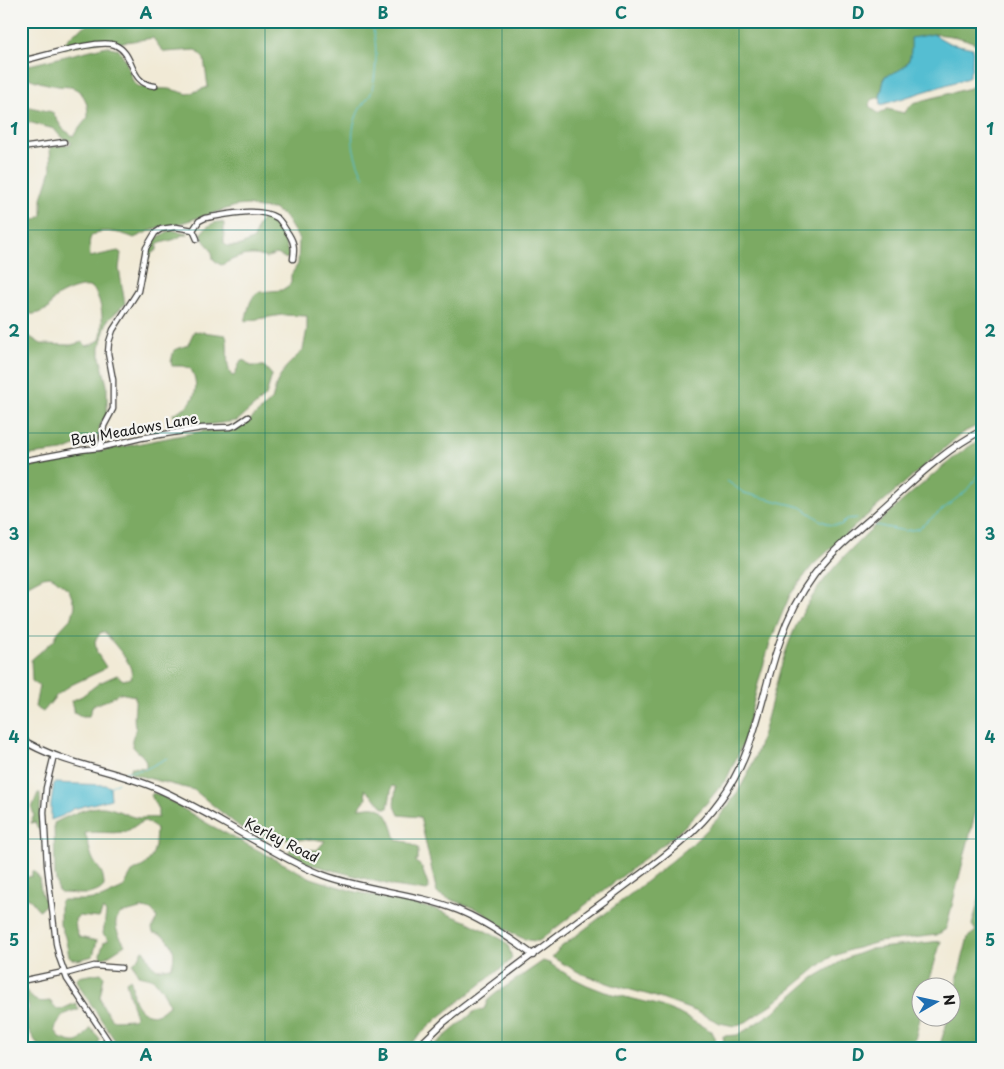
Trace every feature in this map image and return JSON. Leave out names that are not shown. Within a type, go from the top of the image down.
[{"type":"street","points":[[21,61],[111,43],[117,45],[126,54],[140,82],[146,86],[155,86]]},
{"type":"street","points":[[21,148],[64,142]]},
{"type":"street","points":[[193,230],[199,220],[205,218],[243,212],[267,213],[278,219],[288,233],[295,247],[293,259]]},
{"type":"street","points":[[99,448],[104,426],[113,409],[113,380],[108,353],[109,342],[113,330],[138,291],[146,248],[155,232],[161,229],[176,227],[193,230]]},
{"type":"street","points":[[193,230],[197,239]]},
{"type":"street","name":"Bay Meadows Lane","points":[[21,461],[202,428],[230,427],[248,417]]},
{"type":"street","points":[[417,1048],[444,1022],[671,851],[707,817],[728,790],[745,755],[755,730],[785,628],[798,599],[816,572],[842,544],[907,486],[951,451],[983,430]]},
{"type":"street","name":"Kerley Road","points":[[21,739],[54,755],[154,787],[297,864],[323,875],[436,902],[458,910],[498,931],[533,955]]},
{"type":"street","points":[[54,755],[46,788],[44,818],[54,929],[59,957],[78,997],[113,1048]]},
{"type":"street","points":[[21,981],[94,966],[121,968]]},
{"type":"green space","points":[[89,21],[983,21],[983,49],[972,42],[953,36],[933,34],[914,51],[902,69],[885,76],[880,97],[871,100],[869,106],[879,114],[887,109],[904,113],[913,103],[970,88],[983,80],[983,423],[962,433],[855,526],[812,566],[790,595],[771,640],[743,744],[727,778],[705,805],[680,831],[539,941],[521,938],[482,912],[437,893],[420,817],[399,815],[394,804],[396,787],[392,786],[388,808],[384,808],[365,789],[366,799],[359,808],[373,807],[383,811],[387,815],[396,840],[407,842],[418,848],[418,860],[415,860],[422,868],[429,888],[427,891],[394,886],[305,863],[288,852],[291,849],[317,850],[325,841],[273,838],[241,828],[194,790],[132,774],[129,771],[131,767],[146,768],[145,759],[132,743],[136,730],[134,722],[135,696],[119,693],[108,700],[93,705],[89,716],[81,716],[74,712],[71,701],[82,696],[99,683],[117,675],[123,680],[131,678],[130,666],[127,660],[106,633],[101,632],[95,641],[97,653],[106,667],[71,685],[57,695],[43,712],[35,707],[39,686],[32,681],[31,660],[54,640],[58,632],[72,617],[75,606],[69,590],[50,576],[43,577],[28,585],[24,584],[21,579],[21,468],[54,462],[77,454],[203,431],[224,430],[250,420],[272,400],[277,382],[286,367],[303,350],[307,329],[307,316],[282,315],[245,321],[255,295],[258,292],[282,290],[288,286],[291,283],[291,275],[298,264],[299,239],[285,217],[274,209],[248,205],[236,206],[178,224],[159,227],[134,238],[106,231],[95,234],[91,237],[90,241],[90,257],[118,251],[121,253],[119,269],[125,304],[107,321],[100,346],[100,357],[107,385],[107,415],[100,425],[97,441],[94,444],[75,446],[63,451],[21,456],[21,331],[41,344],[71,345],[83,342],[86,346],[100,340],[102,321],[101,307],[97,295],[94,290],[86,287],[80,287],[62,294],[54,299],[48,309],[37,314],[28,313],[21,308],[21,213],[31,220],[42,215],[42,198],[51,170],[50,147],[72,144],[62,138],[54,129],[21,120],[21,105],[52,112],[63,129],[73,136],[88,117],[88,108],[86,100],[78,90],[72,87],[30,79],[21,74],[21,67],[107,46],[118,49],[125,59],[133,81],[138,86],[170,89],[188,94],[208,87],[204,59],[196,50],[165,52],[153,38],[119,43],[107,40],[64,48],[63,44],[75,32],[89,24]]},
{"type":"green space","points":[[263,217],[274,222],[281,232],[289,256],[287,259],[277,254],[266,258],[249,255],[238,257],[222,265],[213,259],[211,250],[201,233],[206,228],[218,222],[224,223],[224,243],[227,246],[239,246],[254,239],[257,227]]},
{"type":"green space","points":[[171,230],[187,233],[188,235],[182,235],[157,245],[157,250],[149,258],[145,258],[154,241]]},
{"type":"green space","points":[[194,331],[226,335],[228,366],[231,375],[234,376],[241,360],[251,366],[264,366],[272,375],[266,396],[237,421],[198,426],[177,420],[173,414],[189,404],[193,399],[195,381],[190,368],[172,366],[171,362],[174,350],[188,345]]},
{"type":"green space","points":[[983,438],[983,783],[946,929],[937,935],[879,942],[829,958],[774,1003],[746,1022],[734,1026],[720,1023],[695,1011],[653,996],[582,974],[552,957],[561,947],[679,855],[720,816],[737,793],[747,775],[762,737],[790,640],[800,617],[813,596],[843,558],[877,524],[947,463]]},
{"type":"green space","points":[[38,793],[40,793],[40,830],[35,822],[31,823],[34,815],[32,808]]},
{"type":"green space","points":[[153,793],[160,795],[210,825],[311,878],[352,891],[435,909],[466,921],[501,939],[508,945],[512,958],[438,1018],[406,1048],[120,1048],[81,989],[77,980],[78,977],[101,973],[104,976],[100,997],[102,1005],[112,1020],[134,1019],[135,1015],[126,982],[130,979],[134,999],[139,1008],[150,1014],[162,1012],[169,1006],[162,990],[155,981],[138,975],[133,963],[143,950],[151,964],[157,969],[171,967],[174,956],[171,945],[164,937],[153,933],[152,929],[157,918],[153,913],[150,910],[141,909],[121,913],[116,921],[116,925],[125,945],[106,957],[101,958],[100,954],[104,942],[109,940],[103,934],[106,913],[103,909],[99,918],[79,916],[75,919],[79,937],[97,941],[93,956],[78,960],[72,959],[69,956],[60,924],[60,902],[63,900],[101,898],[123,888],[132,872],[145,865],[152,856],[155,846],[156,829],[145,821],[123,832],[85,833],[92,857],[102,872],[104,886],[100,890],[90,893],[61,893],[58,891],[55,875],[54,823],[81,811],[96,807],[109,808],[139,818],[158,818],[158,810],[151,795]]},
{"type":"green space","points":[[32,871],[39,878],[41,892],[46,904],[40,910],[29,898],[21,895],[21,879],[32,876]]},
{"type":"green space","points":[[983,885],[983,1048],[939,1048],[946,1026],[962,1026],[962,976],[958,976],[968,937],[976,931],[972,925]]},
{"type":"green space","points":[[941,941],[931,976],[912,976],[912,1026],[918,1026],[913,1048],[725,1048],[723,1036],[737,1035],[746,1030],[776,1010],[813,978],[847,958],[871,949]]},
{"type":"green space","points":[[543,961],[587,985],[605,992],[658,1005],[678,1013],[711,1031],[715,1037],[717,1048],[431,1048],[475,1011],[484,1009],[488,1000],[495,994]]},
{"type":"green space","points":[[24,988],[35,1000],[50,1001],[57,1009],[62,1009],[76,1003],[79,1010],[71,1011],[64,1016],[58,1022],[55,1030],[60,1038],[76,1042],[91,1028],[100,1040],[96,1048],[40,1048],[23,1020],[29,1008]]},
{"type":"water","points":[[933,34],[949,43],[973,48],[972,68],[968,78],[881,105],[880,97],[885,76],[899,70],[907,63],[911,53],[911,38]]},
{"type":"water","points":[[54,783],[106,785],[110,787],[111,799],[73,809],[51,820]]},
{"type":"waterway","points":[[364,177],[356,160],[353,134],[357,116],[371,93],[374,82],[376,47],[371,21]]},
{"type":"waterway","points":[[875,525],[905,531],[918,529],[966,491],[983,469]]},
{"type":"waterway","points":[[727,481],[744,493],[801,507],[831,525],[841,525],[847,519],[857,518]]},
{"type":"waterway","points":[[125,772],[146,769],[167,758]]},
{"type":"waterway","points":[[110,787],[118,782]]}]
